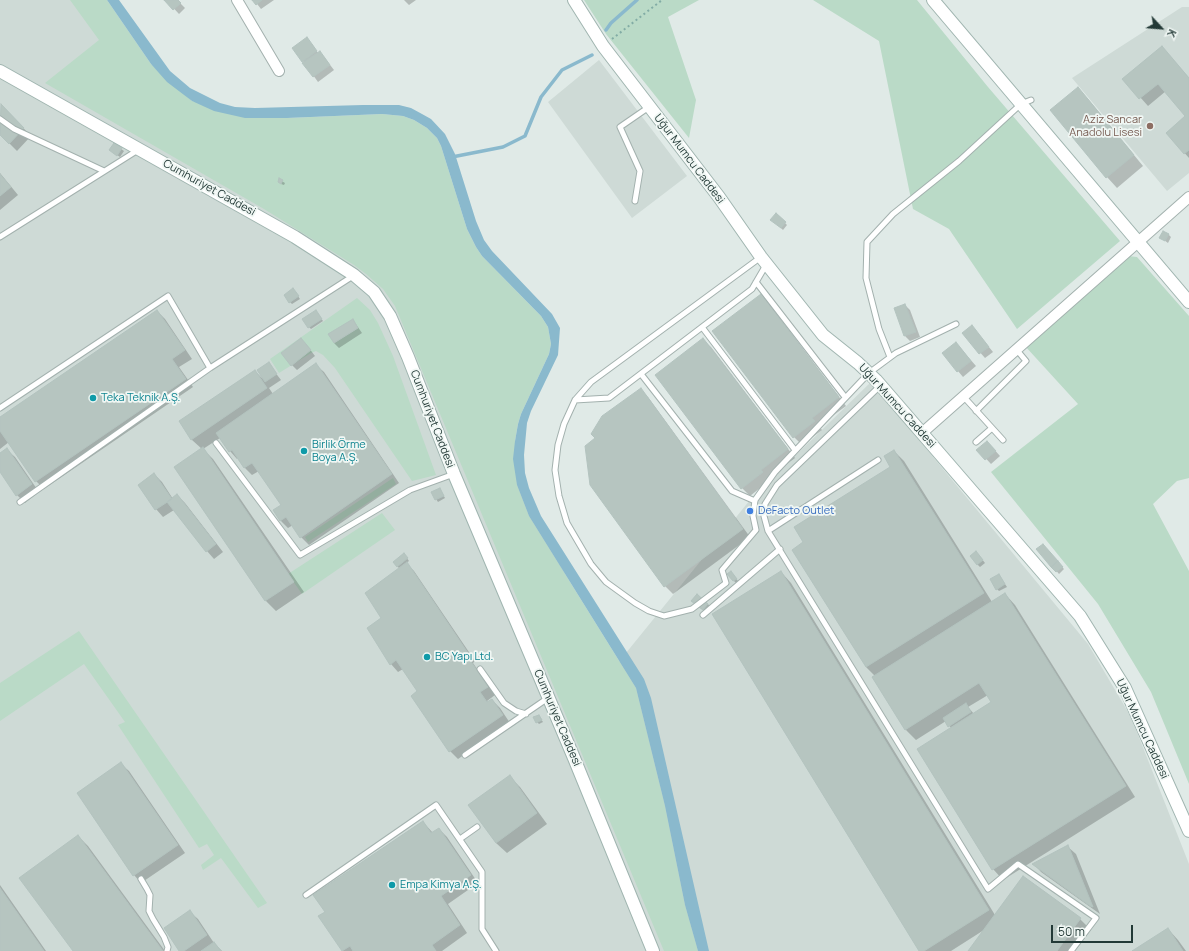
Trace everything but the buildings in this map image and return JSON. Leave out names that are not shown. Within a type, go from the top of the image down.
[{"type":"street","points":[[237,0],[279,71]]},
{"type":"street","name":"Uğur Mumcu Caddesi","points":[[574,0],[603,46],[719,198],[764,261],[823,336],[858,362],[881,385],[1080,616],[1125,688],[1189,831]]},
{"type":"street","points":[[933,0],[1026,102],[1189,302]]},
{"type":"street","name":"Cumhuriyet Caddesi","points":[[0,71],[295,236],[354,275],[374,292],[390,316],[408,357],[454,474],[654,951]]},
{"type":"street","points":[[922,433],[1138,240],[1189,197]]},
{"type":"lane","points":[[890,357],[879,329],[866,278],[867,242],[893,214],[959,161],[1026,102]]},
{"type":"lane","points":[[635,201],[640,171],[620,127],[650,106]]},
{"type":"lane","points":[[0,119],[14,129],[104,171]]},
{"type":"lane","points":[[0,237],[138,149]]},
{"type":"lane","points":[[764,261],[591,382],[575,400],[564,424],[558,445],[555,470],[559,496],[567,523],[592,564],[606,582],[635,603],[649,611],[664,616],[692,610],[726,583],[722,570],[756,530],[753,516],[755,501],[775,472],[869,373],[896,353],[956,324]]},
{"type":"lane","points":[[575,400],[609,398],[752,289],[764,261]]},
{"type":"lane","points":[[20,502],[210,368],[354,275]]},
{"type":"lane","points":[[756,282],[845,397]]},
{"type":"lane","points":[[0,408],[168,296],[210,368]]},
{"type":"lane","points":[[702,327],[795,450]]},
{"type":"lane","points":[[976,411],[1026,361],[1016,349]]},
{"type":"lane","points":[[641,374],[732,491],[755,501]]},
{"type":"lane","points":[[881,385],[777,486],[765,504],[764,516],[768,531],[988,889],[1018,864],[1096,918],[1072,951]]},
{"type":"lane","points":[[963,396],[1003,440]]},
{"type":"lane","points":[[976,442],[992,428]]},
{"type":"lane","points":[[216,443],[300,555],[410,490],[454,474]]},
{"type":"lane","points":[[768,531],[878,460]]},
{"type":"lane","points":[[703,615],[780,549]]},
{"type":"lane","points":[[480,669],[504,703],[516,711],[526,714]]},
{"type":"lane","points":[[465,755],[549,698]]},
{"type":"lane","points":[[306,895],[436,805],[482,872],[482,929],[496,951]]},
{"type":"lane","points":[[460,840],[477,827]]},
{"type":"lane","points":[[141,879],[150,895],[149,911],[164,937],[168,948],[167,951]]},
{"type":"path","points":[[603,46],[662,0]]},
{"type":"shaded area","points":[[0,0],[92,0],[131,71],[300,186],[363,146],[489,424],[613,669],[750,500],[871,382],[1088,644],[1131,717],[1189,864],[1189,951],[0,951]]},
{"type":"shaded area","name":"Aziz Sancar Anadolu Lisesi","points":[[1182,7],[1189,7],[1189,173],[1167,191],[1072,78]]},
{"type":"shaded area","points":[[599,60],[687,176],[632,218],[548,102]]},
{"type":"green space","points":[[70,0],[107,0],[151,64],[192,101],[287,118],[382,114],[403,116],[414,120],[427,128],[437,138],[441,146],[467,229],[476,247],[482,256],[541,316],[548,327],[551,344],[549,354],[521,414],[518,424],[515,441],[517,485],[529,516],[636,688],[665,806],[685,905],[698,951],[664,951],[395,306],[383,289],[354,265],[264,209],[45,83],[99,40]]},
{"type":"green space","points":[[584,0],[699,0],[668,17],[696,100],[689,138],[606,34]]},
{"type":"green space","points":[[813,0],[917,0],[988,87],[1120,241],[1017,329],[949,229],[913,209],[879,41]]},
{"type":"green space","points":[[1128,256],[1137,257],[1189,316],[1189,478],[1177,481],[1153,504],[1189,571],[1189,784],[1151,692],[1098,604],[991,472],[1078,404],[1025,346]]},
{"type":"green space","points":[[357,298],[370,310],[378,323],[393,356],[436,475],[412,481],[335,368],[323,355],[316,351],[311,353],[279,373],[270,359]]},
{"type":"green space","points":[[393,478],[396,484],[308,542],[305,537]]},
{"type":"green space","points":[[382,513],[395,530],[302,594],[288,574]]},
{"type":"green space","points":[[79,631],[267,903],[258,908],[221,858],[203,870],[201,865],[214,855],[207,844],[199,848],[118,725],[125,722],[84,664],[0,721],[0,683]]},
{"type":"water","points":[[107,0],[119,0],[170,71],[190,88],[220,103],[235,107],[255,108],[399,105],[411,108],[431,119],[445,134],[455,154],[476,221],[484,240],[492,251],[552,314],[560,328],[558,355],[531,411],[527,423],[524,455],[525,473],[529,488],[541,516],[644,679],[651,698],[709,951],[698,951],[685,905],[665,806],[636,688],[529,516],[517,485],[513,459],[518,424],[521,414],[549,354],[551,344],[548,327],[541,316],[482,256],[476,247],[467,229],[441,146],[437,138],[427,128],[414,120],[403,116],[382,114],[287,118],[245,118],[214,111],[192,101],[167,82],[151,64]]},
{"type":"waterway","points":[[606,30],[611,23],[637,0]]},
{"type":"waterway","points":[[452,157],[503,147],[525,136],[541,97],[562,70],[592,55]]},
{"type":"place","name":"Aziz Sancar Anadolu Lisesi","points":[[1150,126]]},
{"type":"place","name":"Teka Teknik A.Ş.","points":[[93,398]]},
{"type":"place","name":"Birlik Örme Boya A.Ş.","points":[[304,451]]},
{"type":"place","name":"DeFacto Outlet","points":[[750,511]]},
{"type":"place","name":"BC Yapı Ltd.","points":[[427,657]]},
{"type":"place","name":"Empa Kimya A.Ş.","points":[[392,885]]}]
